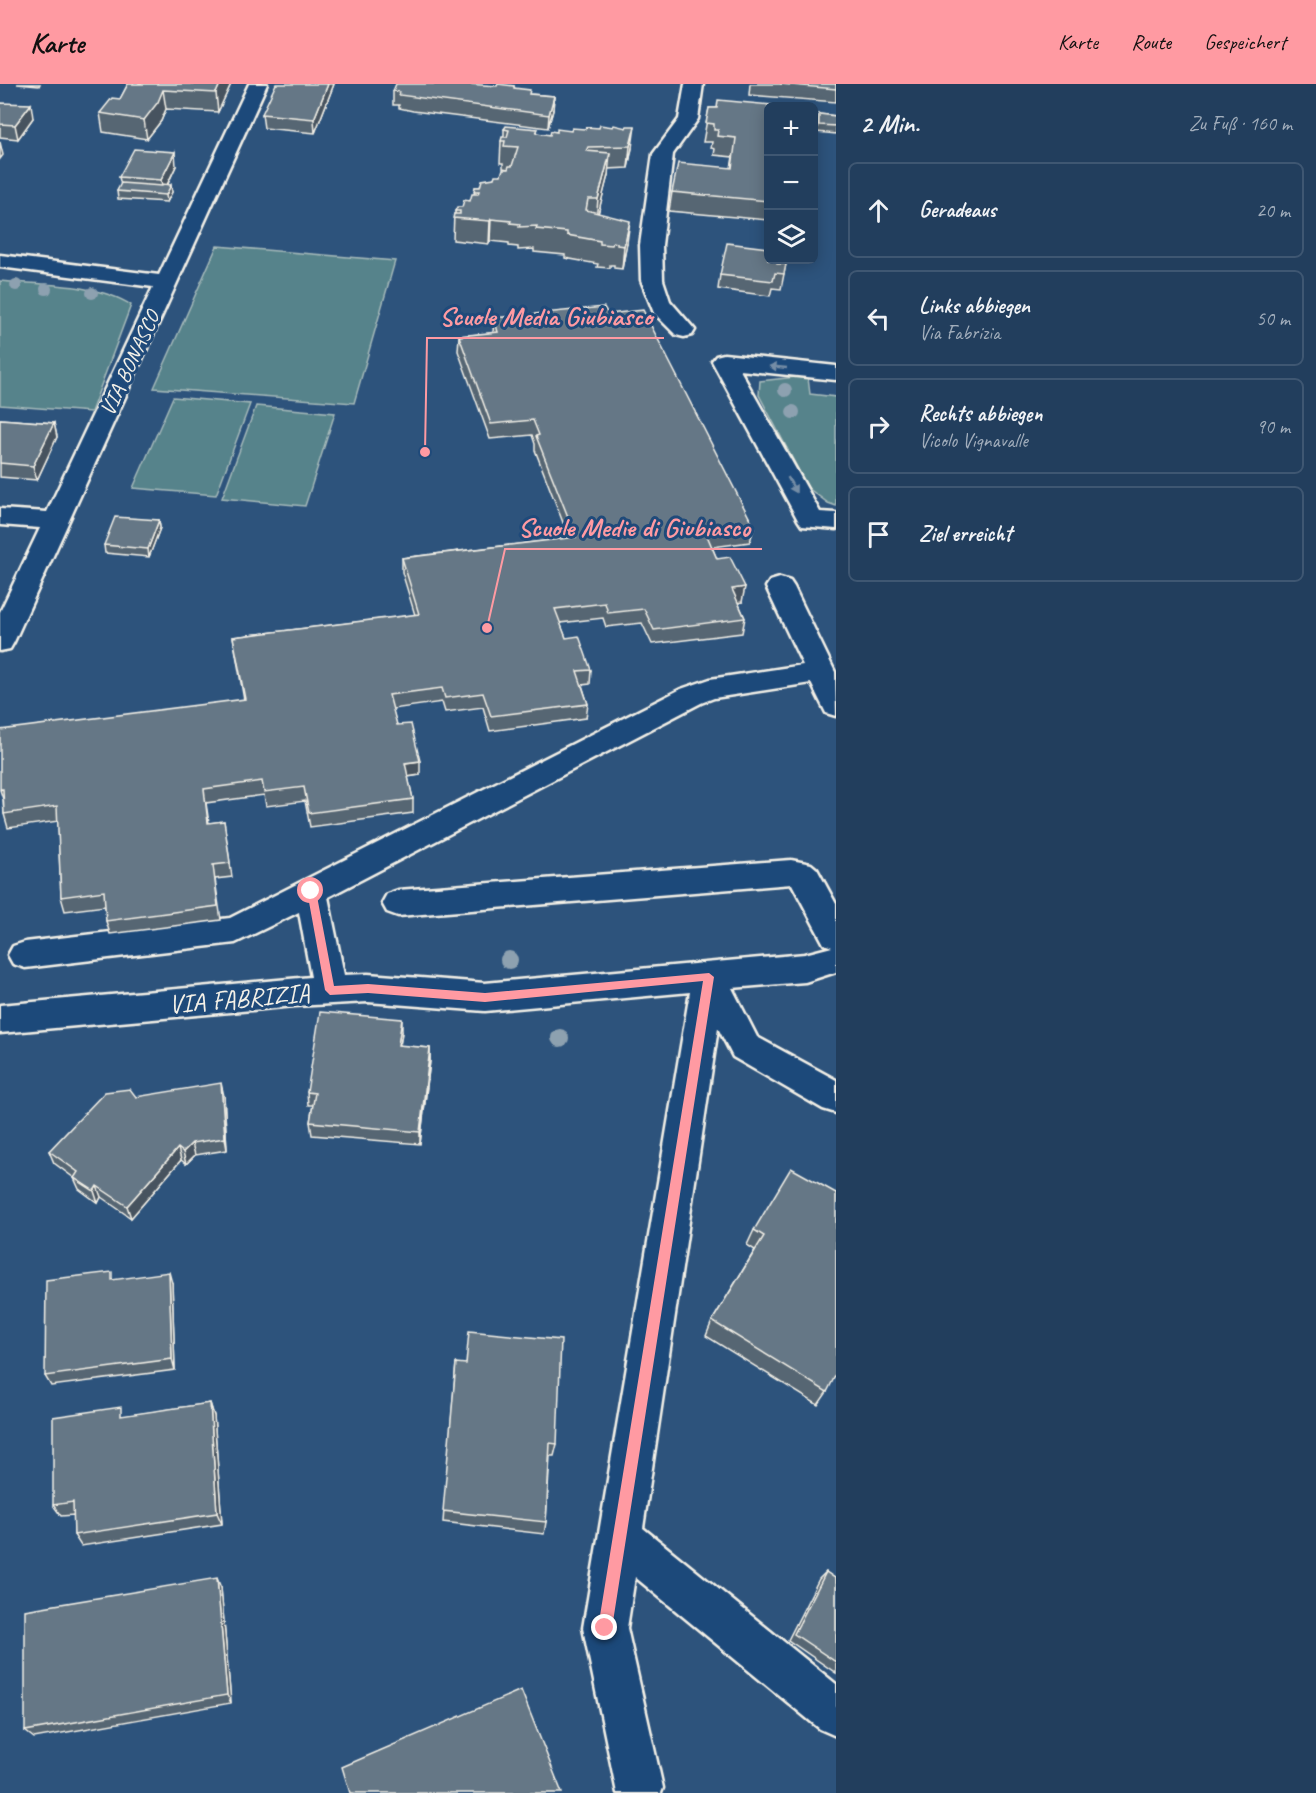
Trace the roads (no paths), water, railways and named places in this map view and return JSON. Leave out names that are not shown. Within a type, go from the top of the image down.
[{"type":"street","name":"VIA BONASCO","points":[[0,642],[258,84]]},
{"type":"street","points":[[684,330],[662,308],[659,301],[652,280],[651,245],[663,154],[688,119],[694,84]]},
{"type":"street","points":[[0,261],[166,282]]},
{"type":"street","points":[[836,373],[724,361],[811,520],[836,521]]},
{"type":"street","points":[[0,517],[57,521]]},
{"type":"street","points":[[780,586],[836,706]]},
{"type":"street","points":[[25,955],[235,930],[691,696],[710,689],[821,672]]},
{"type":"street","points":[[398,903],[791,872],[800,873],[806,878],[836,935]]},
{"type":"street","points":[[311,891],[330,990]]},
{"type":"street","name":"VIA FABRIZIA","points":[[0,1019],[368,988],[485,998],[805,968],[836,959]]},
{"type":"street","points":[[709,977],[745,1047],[836,1098]]},
{"type":"street","points":[[639,1788],[605,1628],[709,977]]},
{"type":"street","points":[[620,1538],[836,1713]]},
{"type":"place","name":"Scuole Media Giubiasco","points":[[425,452]]},
{"type":"place","name":"Scuole Medie di Giubiasco","points":[[487,628]]}]
